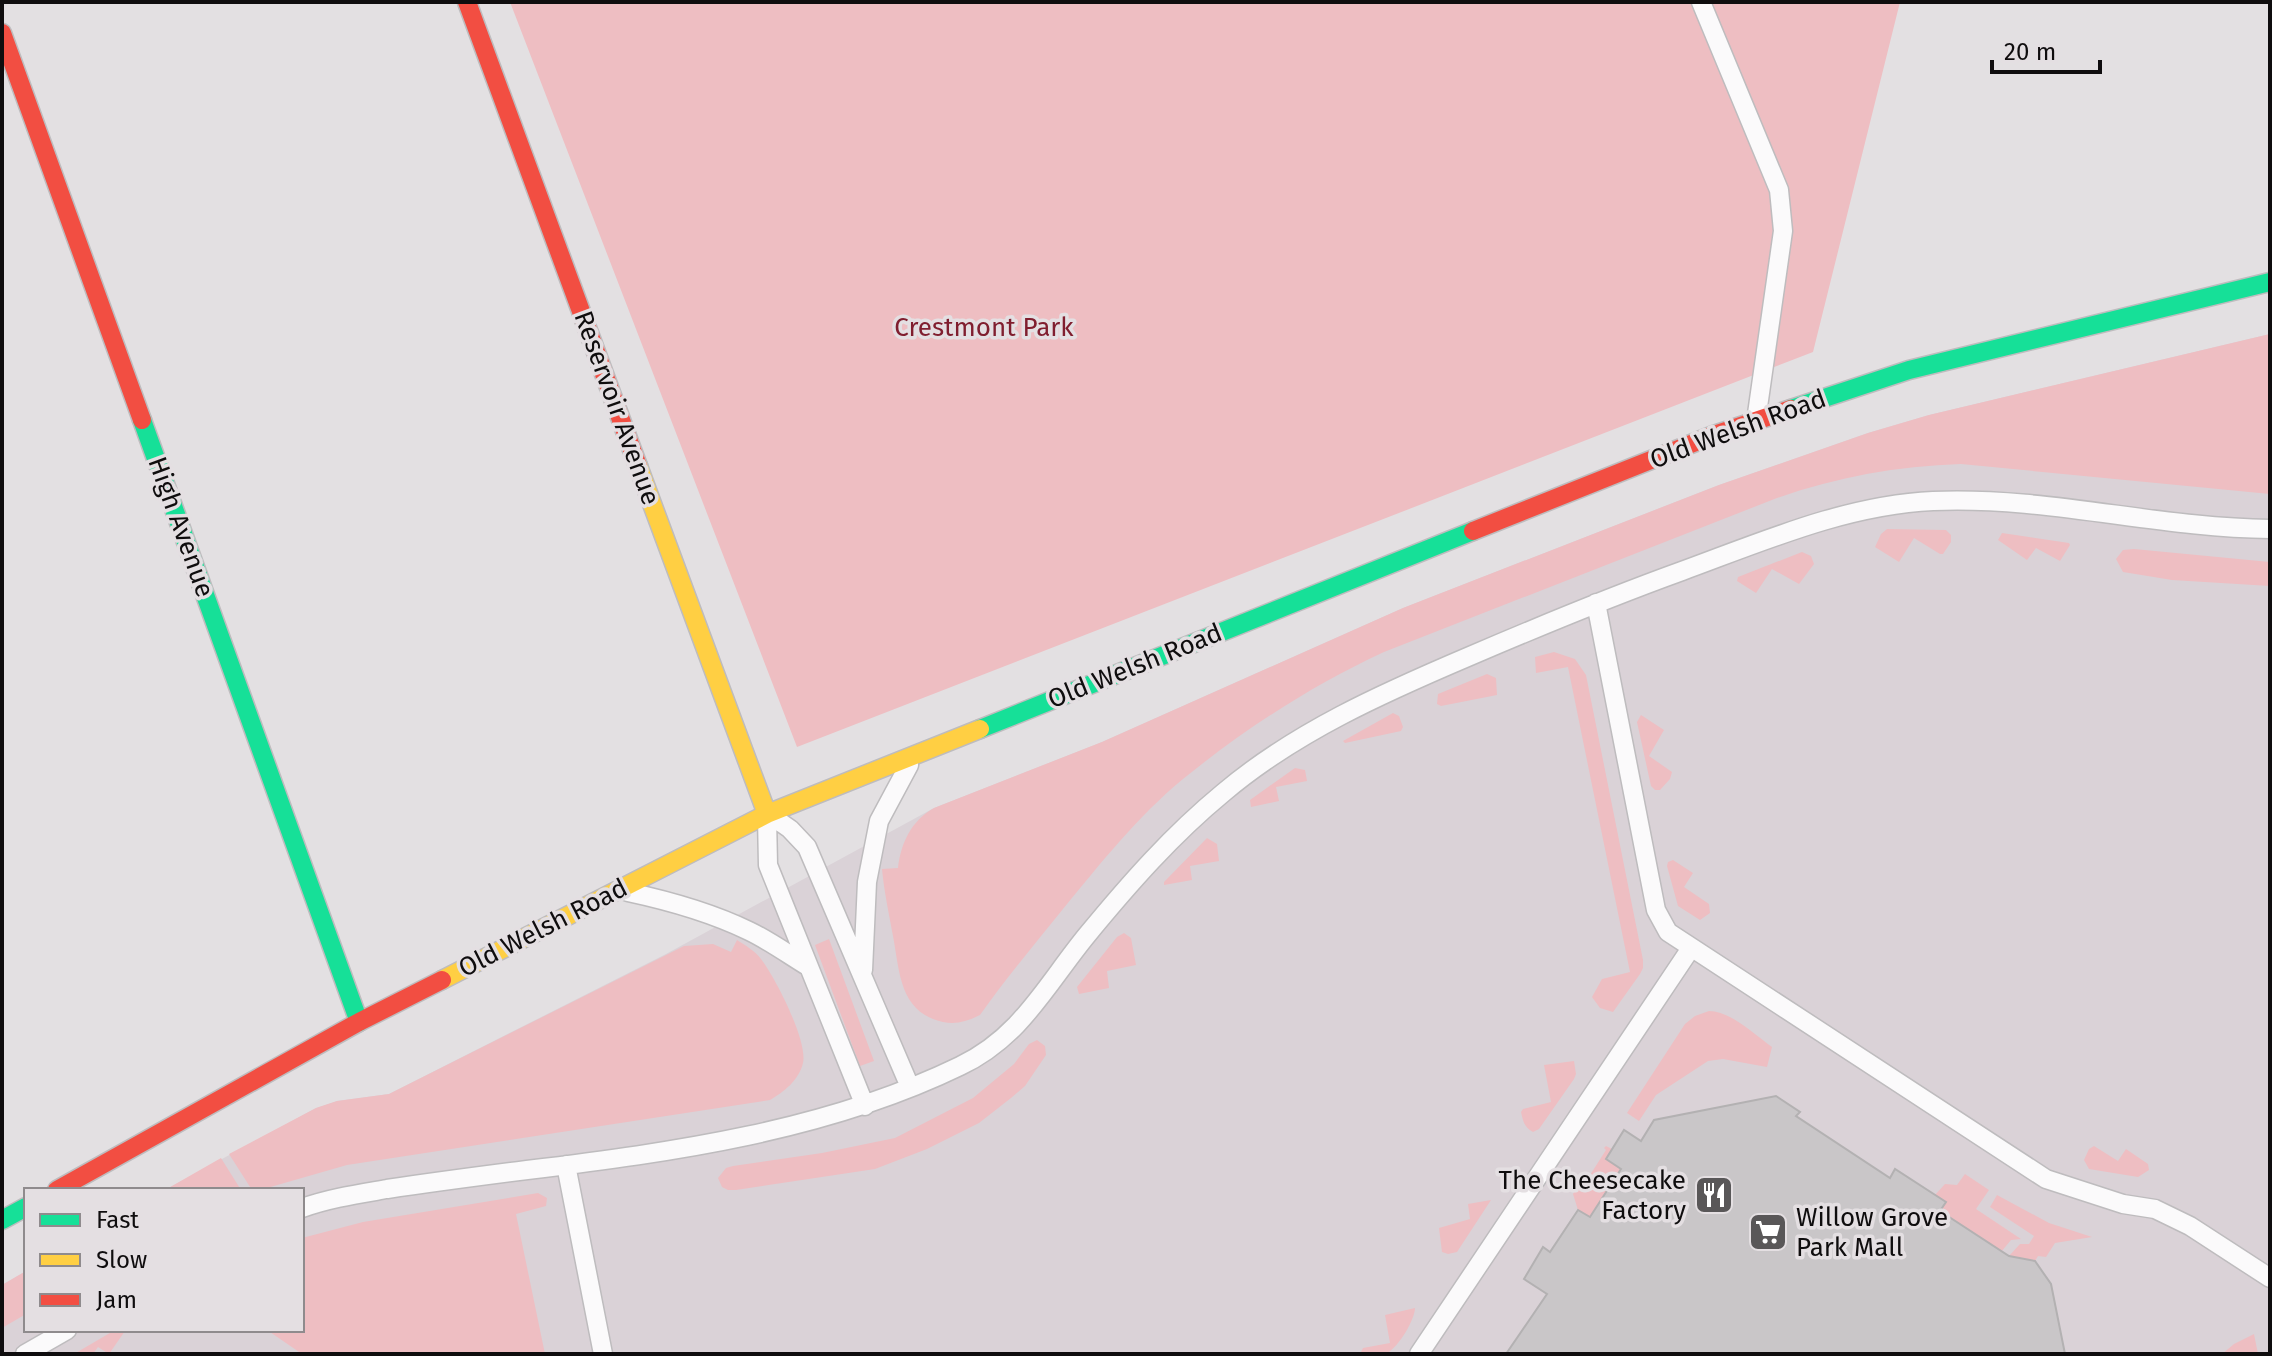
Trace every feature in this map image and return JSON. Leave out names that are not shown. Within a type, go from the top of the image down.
[{"type":"street","name":"Reservoir Avenue","points":[[467,2],[767,814]]},
{"type":"street","name":"High Avenue","points":[[2,33],[359,1022]]},
{"type":"street","name":"Old Welsh Road","points":[[61,1188],[359,1022],[767,814],[1711,436],[1909,370],[2270,282]]},
{"type":"street","points":[[2,1220],[24,1208]]},
{"type":"lane","points":[[1701,2],[1779,190],[1783,231],[1756,421]]},
{"type":"lane","points":[[304,1207],[325,1200],[425,1183],[566,1165],[790,1126],[865,1106],[964,1064],[1009,1035],[1140,873],[1225,791],[1318,727],[1413,680],[1596,603],[1813,524],[1888,506],[1934,501],[1998,503],[2185,524],[2270,529]]},
{"type":"lane","points":[[1596,603],[1656,910],[1668,932],[2046,1179],[2123,1204],[2155,1209],[2190,1226],[2270,1278]]},
{"type":"lane","points":[[862,977],[867,882],[879,821],[914,755]]},
{"type":"lane","points":[[767,814],[768,865],[865,1106]]},
{"type":"lane","points":[[767,814],[790,829],[807,847],[910,1087]]},
{"type":"lane","points":[[618,890],[675,902],[729,922],[809,967]]},
{"type":"lane","points":[[1419,1354],[1691,948]]},
{"type":"lane","points":[[566,1165],[603,1354]]},
{"type":"lane","points":[[25,1354],[64,1332]]},
{"type":"shaded area","name":"Willow Grove Park Mall","points":[[2270,334],[2270,1354],[2,1354],[2,1285],[24,1272],[24,1332],[304,1332],[304,1188],[169,1188],[316,1108],[337,1101],[389,1094],[666,954],[934,808],[1102,742],[1403,608],[1719,485],[1929,415]]},
{"type":"green space","name":"Crestmont Park","points":[[510,2],[1900,2],[1813,352],[797,747]]},
{"type":"green space","points":[[2270,334],[2270,494],[1961,464],[1868,474],[1777,498],[1384,652],[1305,694],[1231,742],[1150,809],[1091,875],[980,1015],[957,1023],[940,1021],[922,1013],[907,995],[899,972],[882,869],[898,868],[908,834],[919,819],[934,808],[1102,742],[1403,608],[1719,485],[1929,415]]},
{"type":"green space","points":[[1887,529],[1946,530],[1951,535],[1951,542],[1940,554],[1914,538],[1899,562],[1875,547]]},
{"type":"green space","points":[[2002,533],[2070,545],[2060,561],[2036,548],[2027,560],[1998,540]]},
{"type":"green space","points":[[2123,550],[2270,562],[2270,586],[2172,580],[2123,572],[2116,559]]},
{"type":"green space","points":[[1802,552],[1811,556],[1814,564],[1799,584],[1772,569],[1756,593],[1737,581],[1738,577]]},
{"type":"green space","points":[[1554,652],[1575,659],[1586,675],[1643,960],[1640,974],[1613,1012],[1600,1008],[1592,997],[1602,979],[1630,972],[1568,667],[1536,673],[1535,657]]},
{"type":"green space","points":[[1487,674],[1496,678],[1497,695],[1441,706],[1437,704],[1438,694]]},
{"type":"green space","points":[[1393,713],[1399,716],[1403,727],[1401,731],[1343,741]]},
{"type":"green space","points":[[1641,715],[1664,730],[1649,756],[1672,772],[1660,790],[1651,786],[1637,722]]},
{"type":"green space","points":[[1295,768],[1305,770],[1307,781],[1276,787],[1279,801],[1251,807],[1250,800]]},
{"type":"green space","points":[[1207,838],[1217,844],[1219,861],[1190,866],[1192,880],[1164,885],[1164,882]]},
{"type":"green space","points":[[1673,860],[1693,873],[1684,887],[1709,904],[1710,913],[1700,920],[1678,906],[1667,866]]},
{"type":"green space","points":[[1124,933],[1131,938],[1136,965],[1107,971],[1109,988],[1079,994],[1077,987],[1117,937]]},
{"type":"green space","points":[[829,939],[874,1061],[860,1066],[815,945]]},
{"type":"green space","points":[[737,940],[759,956],[789,1010],[801,1040],[801,1069],[786,1089],[770,1100],[347,1165],[267,1188],[251,1188],[229,1154],[316,1108],[337,1101],[389,1094],[684,946],[713,944],[731,952]]},
{"type":"green space","points":[[1709,1011],[1734,1019],[1772,1047],[1767,1067],[1723,1059],[1708,1061],[1656,1095],[1639,1121],[1627,1113],[1685,1024]]},
{"type":"green space","points":[[1037,1040],[1045,1046],[1046,1055],[1025,1086],[979,1123],[927,1149],[875,1169],[736,1190],[722,1187],[718,1178],[726,1168],[733,1166],[895,1138],[973,1098],[1014,1064],[1029,1044]]},
{"type":"green space","points":[[1574,1061],[1574,1079],[1539,1129],[1533,1132],[1523,1121],[1521,1112],[1551,1102],[1544,1065]]},
{"type":"green space","points":[[1606,1146],[1612,1149],[1606,1159],[1621,1169],[1590,1217],[1578,1210],[1573,1194],[1579,1184],[1583,1186]]},
{"type":"green space","points":[[2094,1146],[2118,1161],[2126,1149],[2148,1164],[2149,1170],[2138,1177],[2089,1169],[2084,1160]]},
{"type":"green space","points":[[221,1158],[240,1188],[168,1188]]},
{"type":"green space","points":[[1965,1174],[1989,1190],[1976,1209],[2021,1239],[2011,1240],[2001,1252],[1940,1211],[1946,1202],[1935,1195],[1945,1184],[1957,1185]]},
{"type":"green space","points":[[538,1193],[547,1198],[546,1206],[516,1214],[545,1354],[302,1354],[270,1332],[304,1332],[304,1237],[363,1222]]},
{"type":"green space","points":[[1997,1195],[2049,1223],[2092,1237],[2055,1243],[2046,1257],[2038,1256],[2035,1261],[2009,1256],[2020,1244],[2029,1244],[2034,1236],[1990,1207]]},
{"type":"green space","points":[[1491,1200],[1457,1252],[1442,1252],[1439,1228],[1470,1219],[1468,1204]]},
{"type":"green space","points":[[24,1272],[24,1315],[2,1328],[2,1285]]},
{"type":"green space","points":[[1415,1308],[1406,1332],[1392,1350],[1381,1354],[1360,1354],[1363,1348],[1390,1343],[1385,1315]]},
{"type":"green space","points":[[112,1332],[124,1332],[109,1354],[98,1347],[93,1354],[74,1354]]},
{"type":"green space","points":[[2254,1334],[2258,1354],[2222,1354],[2234,1344]]},
{"type":"building","name":"Willow Grove Park Mall","points":[[1776,1096],[1800,1112],[1796,1116],[1890,1178],[1895,1169],[1946,1202],[1940,1211],[2009,1256],[2035,1261],[2051,1284],[2065,1354],[1506,1354],[1547,1294],[1524,1279],[1543,1247],[1550,1252],[1578,1210],[1590,1217],[1621,1169],[1606,1159],[1624,1130],[1641,1141],[1654,1120]]},
{"type":"traffic: fast","points":[[1791,409],[1909,370],[2270,282]]},
{"type":"traffic: fast","points":[[142,420],[359,1022]]},
{"type":"traffic: fast","points":[[980,729],[1473,531]]},
{"type":"traffic: fast","points":[[2,1220],[24,1208]]},
{"type":"traffic: slow","points":[[638,466],[767,814]]},
{"type":"traffic: slow","points":[[442,980],[767,814],[980,729]]},
{"type":"traffic: jam","points":[[467,2],[638,466]]},
{"type":"traffic: jam","points":[[2,33],[142,420]]},
{"type":"traffic: jam","points":[[1473,531],[1711,436],[1791,409]]},
{"type":"traffic: jam","points":[[61,1188],[359,1022],[442,980]]},
{"type":"place","name":"The Cheesecake Factory","points":[[1714,1195]]},
{"type":"place","name":"Willow Grove Park Mall","points":[[1768,1232]]}]
